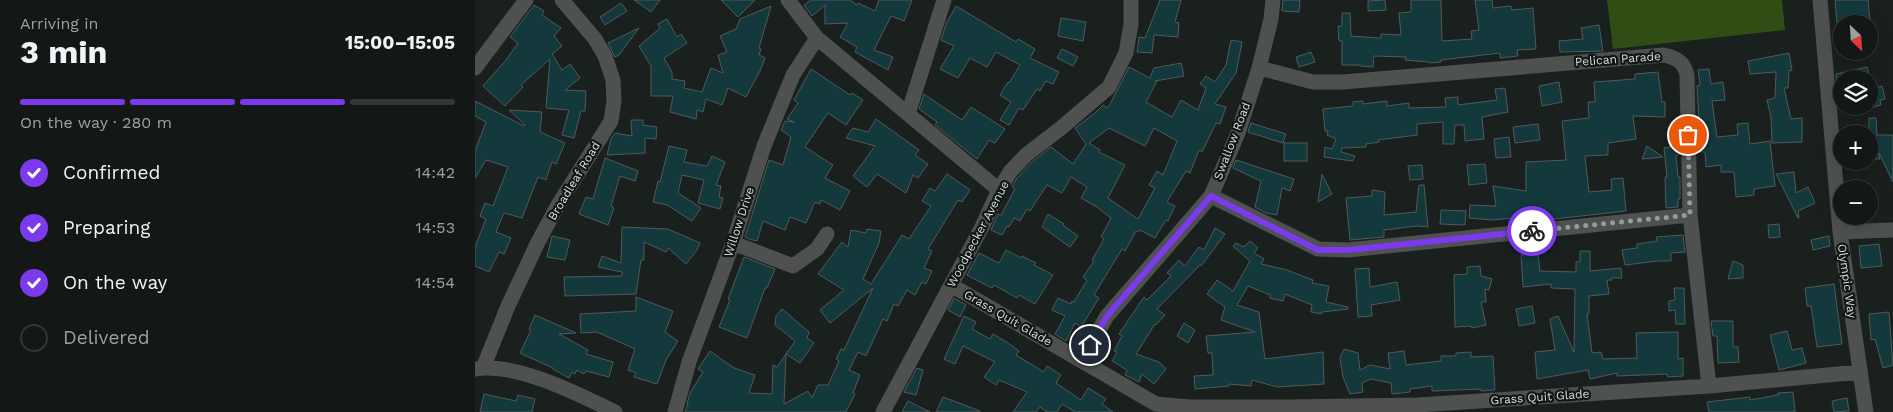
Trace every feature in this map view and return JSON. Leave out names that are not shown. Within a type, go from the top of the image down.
[{"type":"street","points":[[475,68],[526,0]]},
{"type":"street","name":"Broadleaf Road","points":[[479,368],[558,205],[611,121],[614,101],[613,80],[605,56],[595,39],[562,0]]},
{"type":"street","points":[[789,0],[817,38],[999,190]]},
{"type":"street","points":[[908,114],[944,0]]},
{"type":"street","name":"Woodpecker Avenue","points":[[883,412],[982,227],[999,190],[1011,172],[1025,156],[1109,87],[1126,53],[1131,24],[1131,0]]},
{"type":"street","name":"Swallow Road","points":[[1082,360],[1107,316],[1211,196],[1238,133],[1259,68],[1271,19],[1273,0]]},
{"type":"street","name":"Olympic Way","points":[[1820,0],[1840,232],[1867,412]]},
{"type":"street","name":"Willow Drive","points":[[675,412],[689,362],[733,243],[764,146],[793,75],[817,38]]},
{"type":"street","name":"Pelican Parade","points":[[1259,68],[1313,82],[1343,82],[1664,55],[1673,57],[1681,62],[1687,75],[1690,215],[1709,386]]},
{"type":"street","points":[[1211,196],[1318,250],[1367,248],[1690,215]]},
{"type":"street","points":[[1840,232],[1893,230]]},
{"type":"street","points":[[733,243],[793,266],[817,249],[827,234]]},
{"type":"street","name":"Grass Quit Glade","points":[[951,285],[1156,404],[1189,407],[1289,408],[1418,405],[1709,386],[1860,372]]},
{"type":"street","points":[[479,368],[500,368],[559,386],[615,412]]},
{"type":"green space","points":[[1607,0],[1782,0],[1785,30],[1613,49]]},
{"type":"building","points":[[634,0],[660,0],[651,12]]},
{"type":"building","points":[[721,0],[755,0],[738,17]]},
{"type":"building","points":[[811,0],[850,0],[857,5],[858,3],[875,11],[879,0],[912,0],[904,21],[891,16],[874,50],[893,57],[888,70],[855,52],[857,47],[840,37],[848,23],[825,24],[825,5],[812,16],[804,5]]},
{"type":"building","points":[[1160,0],[1181,0],[1175,22],[1179,23],[1178,37],[1154,35],[1152,53],[1137,52],[1139,37],[1145,38]]},
{"type":"building","points":[[1283,0],[1300,0],[1299,12],[1282,11]]},
{"type":"building","points":[[1385,0],[1386,10],[1368,11],[1368,1]]},
{"type":"building","points":[[1411,0],[1441,0],[1442,41],[1472,39],[1471,31],[1479,30],[1475,0],[1492,0],[1493,8],[1511,6],[1512,10],[1533,8],[1536,49],[1517,50],[1518,56],[1500,58],[1500,53],[1430,63],[1405,60],[1406,57],[1374,56],[1373,67],[1342,65],[1342,41],[1339,41],[1338,26],[1342,26],[1342,13],[1350,13],[1351,36],[1381,38],[1381,34],[1401,35],[1399,13],[1411,12]]},
{"type":"building","points":[[1835,0],[1868,0],[1870,15],[1836,15]]},
{"type":"building","points":[[621,3],[627,11],[605,25],[600,17]]},
{"type":"building","points":[[534,5],[544,11],[542,15],[561,28],[554,36],[562,46],[552,54],[562,70],[570,64],[580,78],[565,90],[586,91],[585,111],[581,111],[574,138],[562,135],[569,110],[546,108],[550,59],[521,85],[523,87],[505,106],[483,86],[518,43],[510,37]]},
{"type":"building","points":[[771,6],[759,48],[761,49],[759,55],[765,58],[746,97],[728,88],[722,105],[706,99],[703,112],[697,110],[696,119],[670,112],[673,96],[651,96],[651,66],[639,46],[660,28],[658,24],[667,19],[677,37],[681,34],[687,43],[664,58],[672,72],[672,79],[685,81],[684,88],[702,92],[711,68],[723,73],[718,55],[727,52],[720,36],[736,29],[740,19]]},
{"type":"building","points":[[956,6],[1016,42],[1018,39],[1035,49],[1030,58],[1059,72],[1053,84],[1046,81],[1040,91],[1037,89],[1023,110],[1019,108],[1009,125],[1000,120],[1011,102],[1000,95],[1020,65],[996,52],[987,67],[970,58],[958,78],[940,69],[954,46],[941,40],[946,24]]},
{"type":"building","points":[[1061,18],[1086,22],[1083,41],[1058,36]]},
{"type":"building","points":[[1599,25],[1603,51],[1560,52],[1559,41],[1583,39],[1581,28]]},
{"type":"building","points":[[639,28],[619,55],[615,57],[608,43]]},
{"type":"building","points":[[1231,40],[1242,42],[1236,73],[1215,104],[1226,107],[1220,124],[1216,123],[1202,152],[1199,150],[1190,173],[1186,171],[1167,202],[1175,206],[1168,221],[1166,220],[1155,238],[1140,230],[1136,231],[1125,251],[1122,249],[1094,295],[1099,298],[1081,327],[1075,323],[1066,341],[1055,334],[1065,316],[1052,310],[1058,298],[1071,304],[1072,301],[1074,302],[1087,280],[1083,277],[1094,261],[1092,260],[1104,239],[1101,237],[1111,218],[1081,198],[1087,187],[1071,177],[1062,193],[1047,185],[1030,211],[1027,209],[1020,221],[1014,218],[1002,235],[991,230],[998,214],[1001,215],[1015,189],[1012,187],[1017,178],[1032,162],[1051,147],[1073,164],[1086,144],[1075,128],[1103,105],[1108,108],[1129,67],[1150,78],[1154,68],[1181,63],[1184,76],[1155,81],[1157,81],[1146,102],[1172,117],[1181,100],[1198,110],[1206,88],[1200,84],[1206,76],[1215,82],[1226,65]],"holes":[[[1109,128],[1145,146],[1154,128],[1177,141],[1163,175],[1157,171],[1149,185],[1155,188],[1138,219],[1108,198],[1125,165],[1099,152],[1100,150],[1089,143]]]},
{"type":"building","points":[[1062,49],[1078,57],[1073,66],[1057,58]]},
{"type":"building","points":[[1311,52],[1315,62],[1299,67],[1296,57]]},
{"type":"building","points":[[1789,53],[1792,70],[1789,71],[1788,88],[1784,88],[1791,119],[1802,118],[1802,142],[1772,143],[1771,117],[1767,100],[1775,98],[1776,72],[1750,74],[1748,61]]},
{"type":"building","points":[[1867,67],[1868,70],[1854,70]]},
{"type":"building","points":[[811,69],[850,95],[852,93],[863,100],[846,125],[828,113],[805,147],[833,165],[825,178],[850,191],[840,210],[821,200],[820,204],[815,202],[806,223],[790,217],[785,230],[763,221],[757,241],[749,239],[745,237],[769,160],[783,165],[791,137],[781,130],[785,121],[794,122],[787,119],[798,103],[794,100]]},
{"type":"building","points":[[1709,69],[1711,84],[1723,82],[1725,100],[1712,101],[1717,137],[1738,135],[1737,124],[1748,123],[1750,144],[1770,141],[1775,186],[1754,189],[1754,195],[1736,197],[1734,172],[1721,172],[1721,165],[1706,167],[1705,152],[1698,152],[1698,140],[1700,139],[1697,86],[1700,85],[1698,70]]},
{"type":"building","points":[[1658,72],[1662,102],[1665,102],[1665,117],[1633,116],[1636,139],[1608,143],[1608,155],[1585,156],[1589,192],[1612,190],[1611,179],[1623,178],[1626,211],[1545,220],[1545,215],[1492,220],[1469,218],[1470,205],[1496,206],[1493,186],[1526,191],[1526,162],[1566,160],[1562,121],[1589,118],[1588,102],[1595,102],[1594,82],[1635,79],[1635,74]]},
{"type":"building","points":[[1559,82],[1562,102],[1542,106],[1539,86]]},
{"type":"building","points":[[1882,86],[1885,99],[1880,100],[1881,105],[1878,106],[1878,87]]},
{"type":"building","points":[[1505,88],[1508,112],[1482,117],[1484,139],[1465,141],[1464,125],[1455,125],[1454,144],[1443,144],[1443,122],[1417,124],[1417,135],[1378,140],[1379,142],[1366,144],[1366,147],[1342,148],[1341,152],[1355,156],[1353,161],[1324,157],[1325,147],[1332,149],[1336,139],[1327,135],[1328,131],[1325,131],[1323,109],[1353,106],[1353,102],[1363,101],[1363,104],[1387,101],[1387,106],[1409,103],[1409,108],[1446,107],[1445,98],[1458,97],[1458,105],[1497,100],[1495,89]]},
{"type":"building","points":[[924,94],[962,120],[971,107],[1005,129],[995,143],[989,140],[977,159],[935,125],[937,122],[919,109]]},
{"type":"building","points":[[475,101],[524,126],[509,110],[542,112],[540,132],[565,143],[556,164],[552,162],[546,180],[538,177],[522,218],[504,213],[496,232],[511,238],[504,254],[499,252],[489,272],[475,266],[475,247],[486,219],[480,216],[485,203],[493,206],[508,167],[486,160],[475,178],[475,151],[486,122],[475,116]]},
{"type":"building","points":[[1869,118],[1876,118],[1876,125],[1869,125]]},
{"type":"building","points":[[876,119],[919,150],[915,155],[928,164],[918,178],[913,175],[906,193],[877,174],[867,187],[853,176],[875,146],[846,138],[853,128],[868,132]]},
{"type":"building","points":[[631,120],[643,120],[643,125],[657,127],[656,139],[645,138],[645,153],[607,155],[611,139],[615,133],[632,136]]},
{"type":"building","points":[[1251,123],[1286,134],[1283,143],[1248,132]]},
{"type":"building","points":[[1538,124],[1540,140],[1515,143],[1513,127]]},
{"type":"building","points":[[1878,135],[1893,135],[1893,182],[1879,153],[1880,159],[1878,159]]},
{"type":"building","points":[[1509,137],[1511,157],[1496,158],[1494,139]]},
{"type":"building","points":[[1669,139],[1679,140],[1679,155],[1676,155],[1678,177],[1680,177],[1680,199],[1678,199],[1678,207],[1666,208],[1665,177],[1667,177],[1664,148],[1670,147]]},
{"type":"building","points":[[1284,143],[1307,143],[1307,161],[1284,161]]},
{"type":"building","points":[[669,146],[687,150],[684,162],[707,166],[712,156],[725,162],[716,185],[721,186],[719,197],[723,198],[720,209],[698,203],[704,180],[682,175],[678,193],[701,208],[692,221],[667,205],[653,202]]},
{"type":"building","points":[[1647,146],[1663,157],[1642,159]]},
{"type":"building","points":[[605,158],[638,171],[635,181],[620,176],[611,206],[614,208],[608,225],[579,214],[586,197],[593,199]]},
{"type":"building","points":[[1236,160],[1294,179],[1290,191],[1282,188],[1277,215],[1266,213],[1255,207],[1261,181],[1233,168]]},
{"type":"building","points":[[1485,164],[1487,183],[1469,185],[1467,165]]},
{"type":"building","points":[[1422,165],[1423,179],[1410,180],[1408,166]]},
{"type":"building","points":[[1794,172],[1796,193],[1808,187],[1815,203],[1798,211],[1799,218],[1776,174]]},
{"type":"building","points":[[947,174],[970,190],[962,202],[958,200],[928,249],[932,251],[924,268],[932,271],[926,284],[922,282],[915,295],[907,290],[898,306],[894,304],[887,321],[883,319],[866,356],[858,352],[849,370],[860,375],[853,393],[855,394],[846,412],[685,412],[690,393],[703,372],[698,369],[710,351],[734,368],[755,375],[749,393],[772,394],[773,365],[777,367],[786,354],[784,404],[808,391],[812,398],[818,385],[828,385],[839,361],[836,359],[841,349],[844,350],[873,288],[830,323],[820,310],[844,290],[818,274],[842,242],[848,247],[851,230],[866,233],[867,229],[881,231],[879,243],[863,279],[871,284],[902,235],[909,239],[931,206],[922,201],[930,188],[935,191]]},
{"type":"building","points":[[1322,174],[1332,194],[1318,202]]},
{"type":"building","points":[[1419,185],[1424,185],[1428,227],[1417,226],[1384,230],[1384,237],[1350,240],[1346,198],[1372,196],[1372,190],[1385,192],[1384,215],[1416,212]]},
{"type":"building","points":[[1441,210],[1466,211],[1465,225],[1440,224]]},
{"type":"building","points":[[1048,214],[1078,236],[1070,247],[1042,227]]},
{"type":"building","points":[[1779,224],[1780,237],[1769,238],[1768,225]]},
{"type":"building","points":[[622,227],[668,229],[700,243],[686,264],[668,248],[666,252],[644,242],[644,260],[641,260],[636,294],[565,296],[564,277],[622,276],[622,272],[598,267],[602,256],[621,263]]},
{"type":"building","points":[[1215,228],[1225,234],[1201,266],[1157,309],[1165,315],[1155,324],[1136,354],[1159,362],[1166,369],[1154,384],[1142,374],[1139,382],[1125,375],[1127,370],[1112,361],[1117,352],[1114,351],[1122,336],[1119,334],[1144,297],[1147,300],[1171,276],[1167,273],[1179,260],[1185,266],[1199,247],[1204,250]]},
{"type":"building","points":[[1683,235],[1685,252],[1671,253],[1671,261],[1625,265],[1622,250],[1637,248],[1637,244],[1657,241],[1656,237]]},
{"type":"building","points":[[552,236],[570,240],[565,260],[547,257]]},
{"type":"building","points":[[1829,236],[1830,246],[1813,250],[1811,240]]},
{"type":"building","points":[[1250,241],[1258,248],[1254,253],[1264,259],[1261,264],[1287,270],[1313,280],[1312,283],[1329,286],[1326,302],[1348,307],[1348,309],[1322,312],[1322,314],[1311,312],[1312,305],[1285,294],[1283,301],[1270,298],[1270,295],[1248,286],[1237,305],[1259,312],[1265,359],[1323,352],[1324,384],[1277,387],[1252,380],[1251,386],[1229,384],[1229,386],[1195,389],[1194,376],[1213,375],[1212,353],[1208,353],[1206,336],[1255,332],[1221,320],[1225,307],[1207,294],[1217,280],[1233,291],[1250,261],[1233,246],[1236,243],[1244,247]]},
{"type":"building","points":[[1879,244],[1882,266],[1861,268],[1859,246]]},
{"type":"building","points":[[1006,250],[1036,263],[1034,265],[1053,275],[1035,304],[1019,295],[1017,298],[994,285],[992,288],[967,275],[979,253],[999,263]]},
{"type":"building","points":[[1580,251],[1590,251],[1590,271],[1621,268],[1622,278],[1607,280],[1609,294],[1589,296],[1589,314],[1587,314],[1592,353],[1601,352],[1603,359],[1637,358],[1636,333],[1678,332],[1678,359],[1683,358],[1683,376],[1668,377],[1667,374],[1617,376],[1617,373],[1590,379],[1588,370],[1537,379],[1535,352],[1555,350],[1550,319],[1558,316],[1574,352],[1575,289],[1551,288],[1551,284],[1523,287],[1521,255],[1538,253],[1540,271],[1576,272],[1576,262],[1580,262]]},
{"type":"building","points":[[744,257],[775,269],[767,288],[765,288],[747,338],[719,327]]},
{"type":"building","points":[[1733,261],[1743,265],[1743,278],[1728,279]]},
{"type":"building","points":[[1480,266],[1481,276],[1492,279],[1489,290],[1485,289],[1486,302],[1481,302],[1486,325],[1472,328],[1471,326],[1455,327],[1454,275],[1467,274],[1467,267]]},
{"type":"building","points":[[1369,268],[1370,287],[1397,282],[1400,300],[1371,305],[1372,316],[1358,317],[1355,269]]},
{"type":"building","points":[[1834,284],[1842,344],[1817,347],[1811,306],[1807,306],[1805,288]]},
{"type":"building","points":[[1674,288],[1684,288],[1685,324],[1676,324],[1675,310],[1669,311],[1669,301],[1675,300]]},
{"type":"building","points":[[636,297],[673,311],[665,332],[678,341],[666,360],[657,384],[634,377],[636,373],[628,370],[635,349],[597,332],[581,333],[580,314],[636,311]]},
{"type":"building","points":[[954,298],[966,305],[960,317],[948,310]]},
{"type":"building","points":[[1532,306],[1535,323],[1519,326],[1516,309]]},
{"type":"building","points":[[782,309],[809,332],[807,338],[814,343],[800,363],[786,354],[795,341],[775,325],[776,316]]},
{"type":"building","points":[[1889,312],[1893,365],[1883,368],[1875,339],[1871,340],[1869,314]]},
{"type":"building","points":[[535,315],[576,333],[559,334],[588,350],[586,354],[613,362],[609,377],[586,371],[584,374],[577,370],[575,374],[572,372],[569,378],[553,368],[520,353],[531,330],[529,329]]},
{"type":"building","points":[[964,316],[976,322],[972,329],[990,339],[993,334],[1019,351],[1016,355],[1044,372],[1047,366],[1061,375],[1056,383],[1081,400],[1088,388],[1106,399],[1102,404],[1113,412],[1075,412],[1062,404],[1057,412],[1047,412],[1040,407],[1036,412],[1013,412],[1027,392],[999,380],[996,385],[984,377],[995,362],[963,346],[955,364],[944,359]]},
{"type":"building","points":[[1711,321],[1733,321],[1733,347],[1738,347],[1739,362],[1718,363],[1717,336],[1713,336]]},
{"type":"building","points":[[1184,323],[1195,330],[1188,343],[1177,336]]},
{"type":"building","points":[[1787,331],[1792,350],[1802,348],[1806,363],[1779,370],[1770,335]]},
{"type":"building","points":[[1344,349],[1358,353],[1360,370],[1370,365],[1390,369],[1388,353],[1404,351],[1406,365],[1441,361],[1441,356],[1456,356],[1456,353],[1471,352],[1471,357],[1493,356],[1495,390],[1432,391],[1432,386],[1410,389],[1410,392],[1392,394],[1391,383],[1371,379],[1362,383],[1363,392],[1350,394],[1343,377],[1340,358]]},
{"type":"building","points":[[917,368],[923,370],[916,395],[904,392]]},
{"type":"building","points":[[1793,392],[1795,412],[1709,412],[1707,402],[1750,397],[1750,400],[1778,395],[1778,393]]},
{"type":"building","points":[[484,394],[516,401],[518,395],[535,399],[532,412],[480,412]]},
{"type":"building","points":[[943,397],[980,411],[980,412],[936,412]]},
{"type":"building","points":[[1847,398],[1849,411],[1834,412],[1832,401]]},
{"type":"building","points":[[908,401],[930,412],[902,412]]},
{"type":"way so far","points":[[1532,231],[1690,215],[1688,135]]},
{"type":"route","points":[[1090,345],[1107,316],[1211,196],[1318,250],[1348,250],[1532,231]]}]
